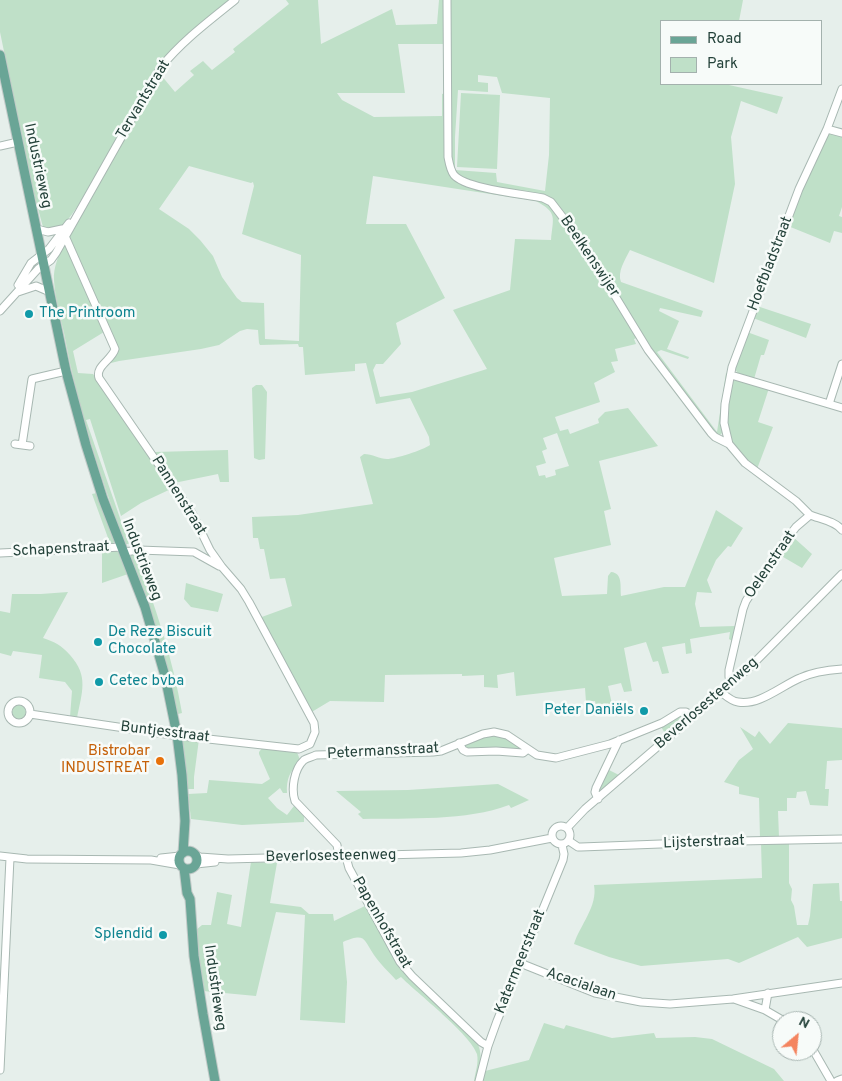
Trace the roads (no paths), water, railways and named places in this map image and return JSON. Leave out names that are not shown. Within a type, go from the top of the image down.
[{"type":"main road","name":"Industrieweg","points":[[0,55],[66,371],[103,499],[145,607],[165,676],[177,735],[182,775],[188,860],[188,893],[194,959],[215,1081]]},
{"type":"street","name":"Tervantstraat","points":[[14,295],[31,263],[49,249],[75,218],[161,67],[187,39],[235,0]]},
{"type":"street","name":"Beelkenswijer","points":[[447,0],[448,157],[455,177],[470,185],[543,198],[551,202],[584,244],[648,350],[711,433],[729,444],[745,463],[796,501],[810,515]]},
{"type":"street","name":"Hoefbladstraat","points":[[729,444],[724,423],[725,404],[739,347],[799,189],[827,129],[842,89]]},
{"type":"street","points":[[827,129],[842,133]]},
{"type":"street","points":[[0,146],[18,142]]},
{"type":"street","points":[[36,229],[64,233]]},
{"type":"street","name":"Tervantstraat","points":[[0,311],[38,269],[56,253],[64,233]]},
{"type":"street","name":"Pannenstraat","points":[[64,233],[115,349],[99,370],[99,378],[192,513],[210,550],[222,568],[241,589],[314,724],[315,732],[310,744]]},
{"type":"street","name":"Tervantstraat","points":[[14,295],[36,286],[50,292]]},
{"type":"street","points":[[830,404],[842,364]]},
{"type":"street","points":[[30,446],[18,444],[32,379],[66,371]]},
{"type":"street","points":[[731,375],[842,408]]},
{"type":"street","points":[[810,515],[841,527]]},
{"type":"street","name":"Oelenstraat","points":[[733,682],[729,677],[729,670],[746,601],[790,534],[810,515]]},
{"type":"street","name":"Schapenstraat","points":[[0,553],[123,549],[194,552],[222,568]]},
{"type":"street","name":"Beverlosesteenweg","points":[[0,856],[10,858],[151,860],[343,857],[470,852],[552,838],[553,830],[557,826],[567,828],[580,812],[598,799],[733,682],[777,641],[842,574]]},
{"type":"street","points":[[721,692],[733,700],[745,703],[761,698],[811,673],[842,669]]},
{"type":"street","name":"Petermansstraat","points":[[304,760],[316,756],[433,752],[483,734],[494,732],[507,735],[538,755],[556,758],[610,744],[662,723],[680,712],[686,712],[693,717]]},
{"type":"street","name":"Buntjesstraat","points":[[30,714],[299,750]]},
{"type":"street","points":[[598,799],[595,792],[596,788],[619,740]]},
{"type":"street","name":"Petermansstraat","points":[[459,743],[463,750],[467,752],[496,751],[523,753],[528,749]]},
{"type":"street","points":[[316,756],[310,744],[299,750],[304,760],[293,783],[294,796],[300,806],[337,845],[343,857]]},
{"type":"street","points":[[552,838],[555,842],[565,843],[570,832],[567,828]]},
{"type":"street","name":"Lijsterstraat","points":[[565,843],[581,847],[842,839]]},
{"type":"street","name":"Katermeerstraat","points":[[479,1081],[488,1046],[563,860],[565,843]]},
{"type":"street","name":"Papenhofstraat","points":[[343,857],[400,962],[481,1042],[488,1046]]},
{"type":"street","points":[[0,1070],[10,858]]},
{"type":"street","name":"Acacialaan","points":[[520,963],[596,994],[620,999],[670,1004],[733,999],[842,983]]},
{"type":"street","points":[[765,1010],[768,994]]},
{"type":"street","name":"Acacialaan","points":[[733,999],[772,1014]]},
{"type":"street","points":[[821,1061],[831,1081]]},
{"type":"street","points":[[837,1081],[842,1079]]},
{"type":"place","name":"The Printroom","points":[[29,314]]},
{"type":"place","name":"De Reze Biscuit Chocolate","points":[[98,642]]},
{"type":"place","name":"Cetec bvba","points":[[99,682]]},
{"type":"place","name":"Peter Daniëls","points":[[644,711]]},
{"type":"place","name":"Bistrobar INDUSTREAT","points":[[160,761]]},
{"type":"place","name":"Splendid","points":[[163,935]]}]
